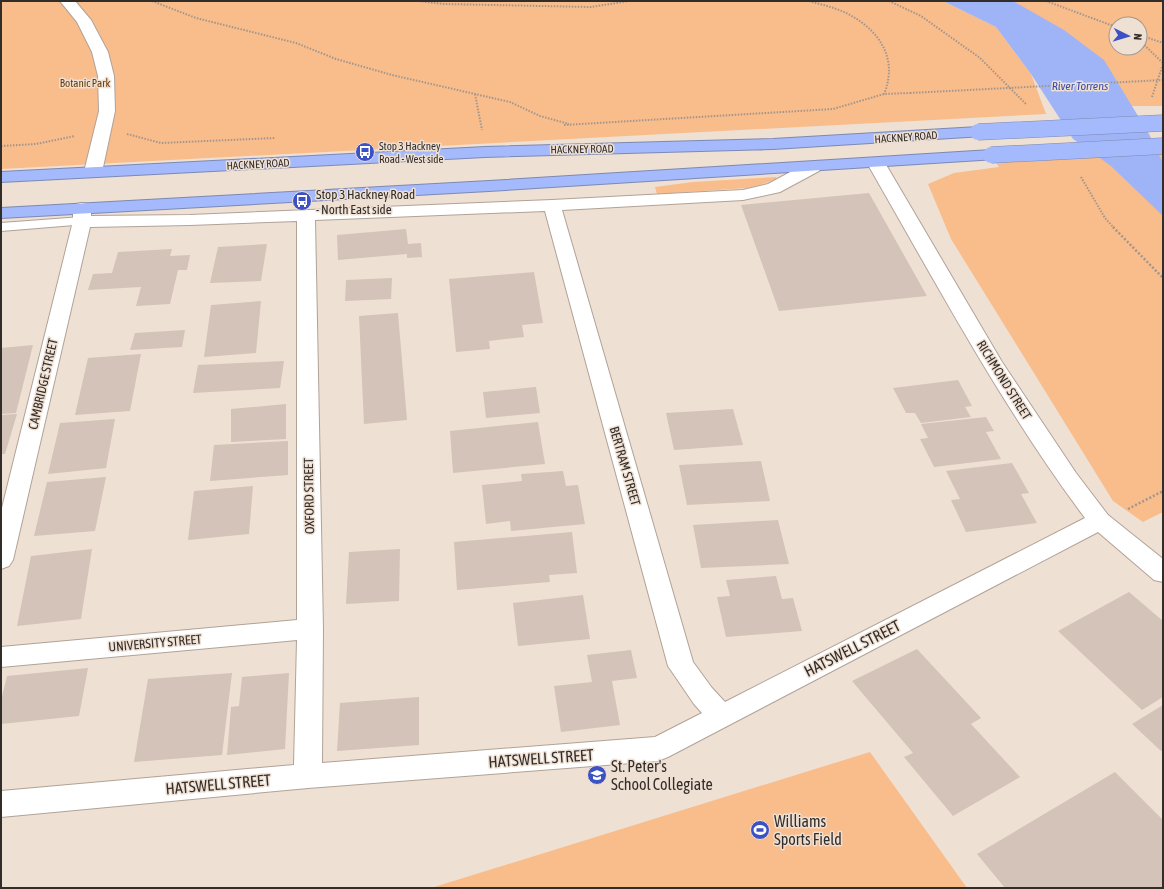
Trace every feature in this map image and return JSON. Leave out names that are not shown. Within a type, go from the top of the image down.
[{"type":"highway","name":"HACKNEY ROAD","points":[[1,212],[82,215],[425,172],[485,152],[773,144],[1163,123]]},
{"type":"highway","points":[[773,144],[876,163]]},
{"type":"highway","name":"HACKNEY ROAD","points":[[1,177],[93,172],[425,172],[814,167],[991,155],[1163,146]]},
{"type":"street","points":[[67,1],[84,20],[100,52],[106,76],[107,112],[93,172]]},
{"type":"street","name":"RICHMOND STREET","points":[[876,163],[993,364],[1068,479],[1100,521],[1163,573]]},
{"type":"street","name":"HACKNEY ROAD","points":[[82,215],[98,222],[174,220],[552,206],[743,195],[774,188],[814,167]]},
{"type":"street","name":"BERTRAM STREET","points":[[552,206],[681,666],[703,696],[721,715]]},
{"type":"street","name":"CAMBRIDGE STREET","points":[[1,560],[82,215]]},
{"type":"street","name":"OXFORD STREET","points":[[306,215],[310,629],[308,776]]},
{"type":"street","name":"HATSWELL STREET","points":[[1,804],[308,776],[658,749],[721,715],[1100,521]]},
{"type":"street","name":"UNIVERSITY STREET","points":[[1,656],[310,629]]},
{"type":"lane","points":[[1,227],[82,215]]},
{"type":"path","points":[[152,1],[196,18],[296,43],[336,59],[392,75],[510,102],[540,116],[573,125]]},
{"type":"path","points":[[419,1],[443,4],[591,7],[629,1]]},
{"type":"path","points":[[809,1],[832,7],[860,21],[882,43],[891,66],[891,76],[884,94]]},
{"type":"path","points":[[889,1],[921,16]]},
{"type":"path","points":[[1046,1],[1108,24]]},
{"type":"path","points":[[1148,38],[1163,43]]},
{"type":"path","points":[[1148,49],[1163,63]]},
{"type":"path","points":[[558,125],[833,109],[884,94],[1163,80]]},
{"type":"path","points":[[475,94],[482,129]]},
{"type":"path","points":[[1,146],[36,144],[72,136],[103,132],[134,135],[161,143],[278,138]]},
{"type":"path","points":[[1100,521],[1122,512],[1163,491]]},
{"type":"green space","name":"Botanic Park","points":[[1,1],[943,1],[996,27],[1031,74],[1046,114],[1,169]]},
{"type":"green space","points":[[1013,1],[1163,1],[1163,106],[1131,106]]},
{"type":"green space","points":[[1163,146],[1163,512],[1143,522],[1113,501],[951,239],[928,184],[954,173],[999,167],[991,155]]},
{"type":"green space","points":[[776,177],[777,179],[747,188],[657,194],[655,187],[693,182]]},
{"type":"green space","name":"Williams Sports Field","points":[[870,752],[967,888],[431,888]]},
{"type":"water","name":"River Torrens","points":[[943,1],[1013,1],[1064,30],[1104,60],[1149,134],[1163,163],[1163,216],[1111,166],[1073,139],[1031,74],[996,27]]},
{"type":"building","points":[[869,193],[927,296],[779,311],[741,205]]},
{"type":"building","points":[[406,229],[408,244],[421,243],[422,257],[407,258],[407,254],[338,260],[337,235]]},
{"type":"building","points":[[267,244],[261,281],[210,283],[218,247]]},
{"type":"building","points":[[172,249],[170,256],[190,255],[187,270],[178,270],[170,304],[136,306],[141,287],[88,290],[93,274],[112,273],[118,252]]},
{"type":"building","points":[[534,272],[543,323],[522,325],[524,337],[489,341],[490,349],[456,352],[449,279]]},
{"type":"building","points":[[392,278],[391,299],[345,301],[346,280]]},
{"type":"building","points":[[261,301],[256,353],[204,357],[211,305]]},
{"type":"building","points":[[398,313],[407,420],[364,424],[359,316]]},
{"type":"building","points":[[185,330],[182,347],[130,350],[135,333]]},
{"type":"building","points":[[33,345],[16,413],[1,414],[1,348]]},
{"type":"building","points":[[141,354],[130,411],[75,415],[88,358]]},
{"type":"building","points":[[284,361],[280,388],[193,393],[198,365]]},
{"type":"building","points":[[958,380],[972,406],[965,407],[971,417],[921,423],[915,413],[906,413],[893,388]]},
{"type":"building","points":[[536,387],[540,413],[486,418],[483,392]]},
{"type":"building","points":[[286,404],[286,439],[231,442],[231,409]]},
{"type":"building","points":[[733,409],[743,445],[674,450],[666,413]]},
{"type":"building","points":[[17,414],[5,454],[1,454],[1,415]]},
{"type":"building","points":[[986,417],[994,431],[986,432],[1001,459],[934,467],[920,439],[928,438],[921,424]]},
{"type":"building","points":[[115,419],[106,468],[48,474],[60,423]]},
{"type":"building","points":[[538,422],[545,464],[453,473],[450,431]]},
{"type":"building","points":[[288,441],[288,475],[210,481],[214,445]]},
{"type":"building","points":[[761,461],[770,501],[687,505],[679,465]]},
{"type":"building","points":[[1012,463],[1029,493],[1021,494],[1037,523],[966,532],[951,500],[960,499],[946,471]]},
{"type":"building","points":[[563,471],[566,486],[578,485],[585,524],[511,531],[510,521],[486,524],[482,485],[522,481],[521,474]]},
{"type":"building","points":[[106,477],[95,531],[34,536],[47,482]]},
{"type":"building","points":[[253,486],[249,534],[188,540],[194,491]]},
{"type":"building","points":[[778,520],[789,564],[701,568],[693,525]]},
{"type":"building","points":[[572,532],[577,573],[549,575],[550,582],[457,590],[454,542]]},
{"type":"building","points":[[92,549],[81,619],[17,626],[31,556]]},
{"type":"building","points":[[400,549],[399,601],[346,604],[349,552]]},
{"type":"building","points":[[776,576],[782,599],[793,598],[802,631],[726,637],[717,597],[730,596],[726,580]]},
{"type":"building","points":[[1129,592],[1163,621],[1163,697],[1142,710],[1058,631]]},
{"type":"building","points":[[583,595],[590,639],[518,646],[513,603]]},
{"type":"building","points":[[917,649],[981,718],[971,724],[1020,777],[953,816],[904,757],[913,753],[852,681]]},
{"type":"building","points":[[631,650],[637,678],[612,681],[620,725],[561,732],[554,686],[592,682],[587,655]]},
{"type":"building","points":[[88,668],[79,716],[1,724],[1,701],[7,676]]},
{"type":"building","points":[[232,673],[222,755],[134,762],[148,679]]},
{"type":"building","points":[[289,673],[285,749],[227,755],[231,707],[239,706],[242,677]]},
{"type":"building","points":[[419,697],[419,745],[337,751],[340,703]]},
{"type":"building","points":[[1163,705],[1163,750],[1161,751],[1132,724]]},
{"type":"building","points":[[1115,772],[1163,820],[1162,888],[1005,888],[977,854]]},
{"type":"place","name":"Stop 3 Hackney Road - West side","points":[[365,152]]},
{"type":"place","name":"Stop 3 Hackney Road - North East side","points":[[302,201]]},
{"type":"place","name":"St. Peter's School Collegiate","points":[[597,775]]},
{"type":"place","name":"Williams Sports Field","points":[[760,830]]}]
